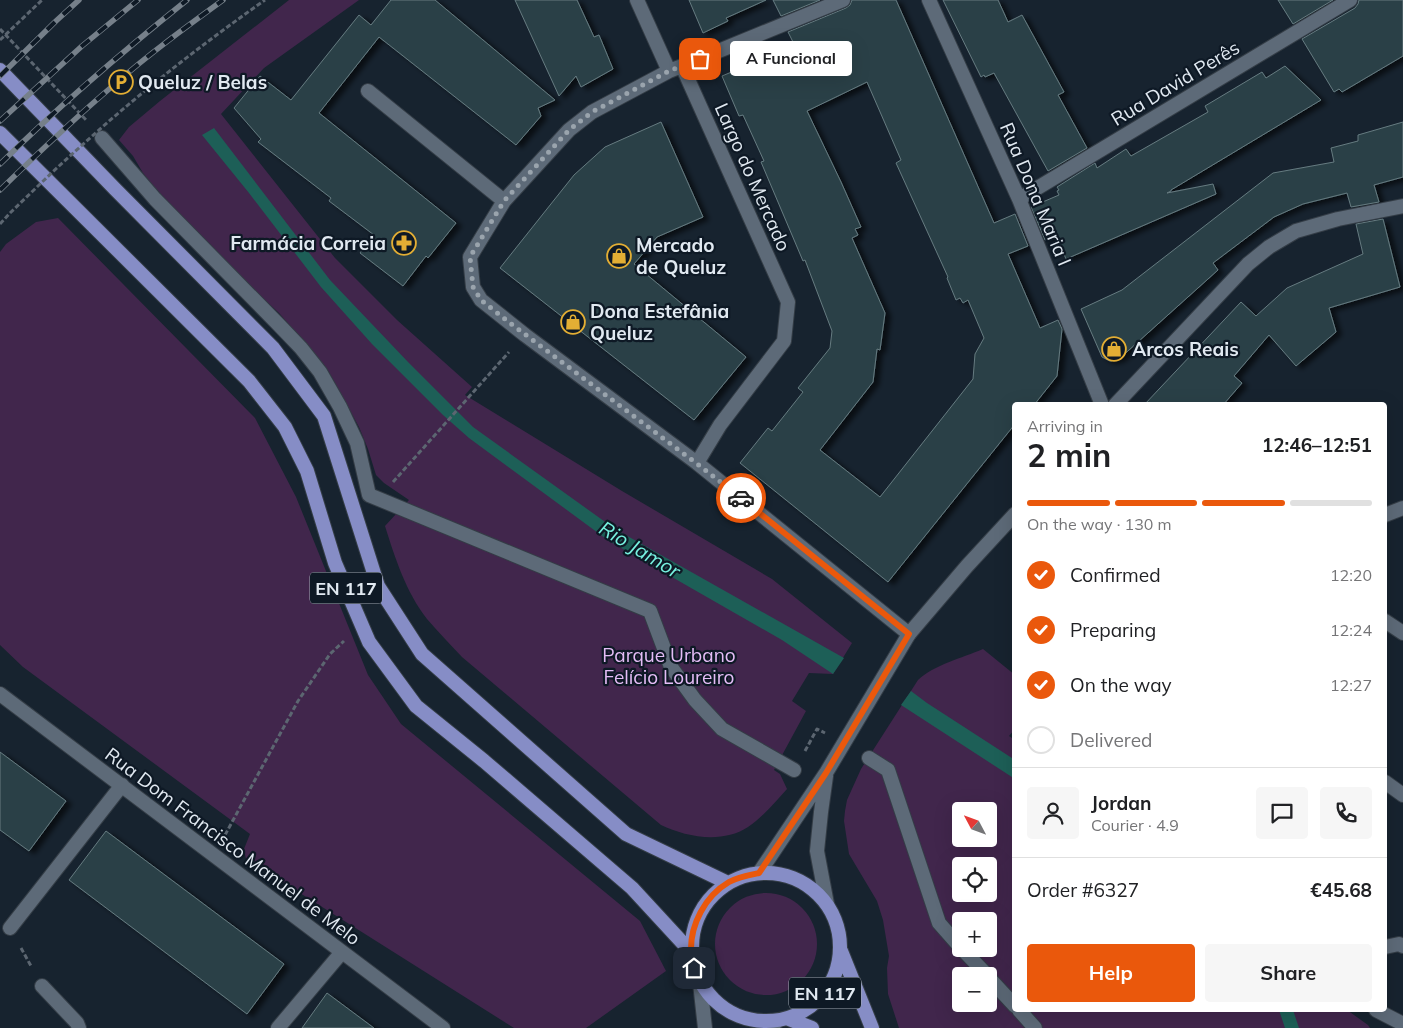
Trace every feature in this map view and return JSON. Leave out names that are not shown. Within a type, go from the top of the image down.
[{"type":"main road","name":"EN 117","points":[[0,70],[273,348],[324,416],[378,586],[422,654],[626,834],[728,883]]},
{"type":"main road","name":"EN 117","points":[[0,133],[249,381],[285,427],[307,471],[335,564],[369,642],[416,706],[484,761],[632,888],[691,952]]},
{"type":"main road","name":"EN 117","points":[[812,1028],[753,1021],[732,1014],[714,1001],[700,983],[694,968],[691,952],[693,931],[700,912],[712,896],[728,883],[743,876],[759,873],[785,875],[808,885],[827,904],[838,925],[841,950],[872,1028]]},
{"type":"main road","name":"EN 117","points":[[778,1023],[809,1008],[825,992],[836,973],[841,950]]},
{"type":"street","name":"Largo do Mercado","points":[[637,0],[676,69],[788,302],[784,341],[720,425],[696,463]]},
{"type":"street","points":[[843,0],[676,69],[592,112],[569,130],[504,201],[470,257],[473,287],[481,300],[696,463],[909,634]]},
{"type":"street","name":"Rua Dona Maria I","points":[[929,0],[1019,199],[1101,402]]},
{"type":"street","name":"Rua David Perês","points":[[1019,199],[1350,0]]},
{"type":"street","points":[[368,91],[504,201]]},
{"type":"street","points":[[98,134],[154,199],[279,325],[320,372],[340,407],[356,444],[369,495],[650,611],[671,667],[695,700],[722,729],[794,770]]},
{"type":"street","points":[[1118,402],[1248,264],[1269,246],[1296,231],[1338,219],[1403,206]]},
{"type":"street","points":[[1387,514],[1403,508]]},
{"type":"street","points":[[759,873],[826,773],[909,634],[968,566],[1012,522]]},
{"type":"street","points":[[1387,622],[1403,632]]},
{"type":"street","name":"Rua Dom Francisco Manuel de Melo","points":[[0,694],[443,1028]]},
{"type":"street","points":[[868,758],[888,770],[939,924],[952,938]]},
{"type":"street","points":[[826,773],[817,851],[827,904]]},
{"type":"street","points":[[1387,783],[1403,795]]},
{"type":"street","points":[[10,928],[122,785]]},
{"type":"street","points":[[1387,947],[1399,944],[1403,946]]},
{"type":"street","points":[[278,1028],[342,952]]},
{"type":"street","points":[[970,957],[979,967]]},
{"type":"street","points":[[700,983],[705,1028]]},
{"type":"street","points":[[42,986],[77,1023],[79,1028]]},
{"type":"street","points":[[997,987],[1012,1003]]},
{"type":"street","points":[[1021,1012],[1035,1028]]},
{"type":"street","points":[[1380,1012],[1403,1024]]},
{"type":"path","points":[[0,40],[42,0]]},
{"type":"path","points":[[0,224],[80,147],[153,85],[228,26],[265,0]]},
{"type":"path","points":[[0,29],[88,123]]},
{"type":"path","points":[[406,467],[525,335]]},
{"type":"path","points":[[214,855],[298,700],[330,654],[362,624]]},
{"type":"path","points":[[10,928],[42,986]]},
{"type":"green space","name":"Parque Urbano Felício Loureiro","points":[[289,0],[359,0],[264,68],[221,114],[335,258],[397,320],[472,387],[465,395],[622,491],[772,579],[852,643],[833,674],[809,673],[792,701],[806,711],[774,770],[780,774],[787,789],[764,814],[748,827],[727,836],[704,837],[681,833],[661,825],[462,657],[435,629],[420,609],[407,586],[385,526],[409,500],[384,483],[376,475],[359,427],[330,374],[279,313],[161,196],[143,173],[133,156],[119,140],[129,127],[160,101]]},
{"type":"green space","points":[[58,218],[255,418],[296,497],[368,675],[401,724],[640,921],[666,971],[586,1028],[514,1028],[246,859],[244,849],[250,834],[23,667],[0,645],[0,252],[6,244],[36,222]]},
{"type":"green space","points":[[983,649],[1012,673],[1012,732],[1009,736],[1012,738],[1012,1012],[1350,1012],[1370,1028],[899,1028],[888,994],[887,968],[889,956],[883,920],[877,901],[849,854],[844,821],[847,800],[861,769],[918,680],[932,670]]},
{"type":"green space","points":[[766,893],[785,897],[802,908],[813,925],[817,944],[813,963],[802,980],[785,991],[766,995],[747,991],[730,980],[719,963],[715,944],[719,925],[730,908],[747,897]]},
{"type":"water","name":"Rio Jamor","points":[[214,128],[330,280],[473,427],[615,529],[844,658],[833,674],[782,640],[609,541],[469,438],[443,415],[372,344],[321,287],[202,135]]},
{"type":"water","points":[[911,691],[1012,758],[1012,777],[901,705]]},
{"type":"water","points":[[1280,1012],[1294,1012],[1299,1028],[1285,1028]]},
{"type":"building","points":[[391,0],[435,0],[555,100],[538,108],[541,116],[516,145],[379,37],[319,113],[456,223],[428,258],[426,256],[403,286],[360,253],[374,235],[329,201],[331,198],[258,142],[261,139],[234,108],[260,76],[291,100],[359,15],[371,25]]},
{"type":"building","points":[[515,0],[577,0],[594,37],[599,35],[613,69],[581,87],[576,76],[559,96]]},
{"type":"building","points":[[689,0],[766,0],[726,18],[728,21],[703,33]]},
{"type":"building","points":[[773,0],[820,0],[781,16]]},
{"type":"building","points":[[852,0],[896,0],[994,223],[1015,214],[1028,246],[1008,254],[1040,328],[1058,320],[1062,329],[1057,376],[1036,402],[1012,402],[1012,428],[888,582],[740,463],[768,428],[772,431],[803,392],[798,388],[830,348],[832,331],[805,260],[803,261],[761,162],[764,161],[743,115],[739,116],[722,76],[782,51],[794,44],[788,32],[846,8]],"holes":[[[867,82],[901,160],[896,163],[948,277],[956,300],[960,298],[963,303],[968,300],[984,338],[975,354],[973,379],[880,497],[820,450],[873,382],[877,349],[880,350],[885,313],[852,238],[858,235],[855,229],[861,227],[807,111]]]},
{"type":"building","points":[[943,0],[998,0],[1008,22],[1022,15],[1064,92],[1058,95],[1087,148],[1048,171],[994,73],[981,77]]},
{"type":"building","points":[[1278,0],[1333,0],[1293,24]]},
{"type":"building","points":[[1359,0],[1403,0],[1403,56],[1342,92],[1339,89],[1334,92],[1302,39],[1355,8]]},
{"type":"building","points":[[1285,66],[1321,100],[1167,193],[1213,184],[1216,194],[1066,259],[1056,235],[1045,240],[1031,207],[1059,195],[1057,187],[1095,163],[1097,168],[1126,149],[1131,156],[1208,112],[1205,106],[1262,72],[1266,78]]},
{"type":"building","points":[[661,122],[703,217],[657,237],[634,264],[746,357],[694,420],[500,268],[574,175],[605,147]]},
{"type":"building","points":[[1403,122],[1403,177],[1374,185],[1379,202],[1351,207],[1347,193],[1303,204],[1274,217],[1213,263],[1218,270],[1119,359],[1110,361],[1102,357],[1081,309],[1122,290],[1273,173],[1334,162],[1331,148],[1358,141],[1358,135]]},
{"type":"building","points":[[1383,219],[1400,287],[1329,308],[1336,332],[1296,366],[1269,335],[1234,376],[1242,383],[1226,402],[1147,402],[1241,302],[1256,316],[1287,288],[1363,254],[1356,224]]},
{"type":"building","points":[[0,752],[66,801],[29,851],[0,830]]},
{"type":"building","points":[[106,831],[284,964],[247,1014],[69,880]]},
{"type":"building","points":[[327,993],[374,1028],[302,1028]]},
{"type":"railway","points":[[0,76],[79,0]]},
{"type":"railway","points":[[0,121],[82,46],[138,0]]},
{"type":"railway","points":[[0,164],[91,80],[187,0]]},
{"type":"railway","points":[[0,190],[71,123],[128,73],[223,0]]},
{"type":"way so far","points":[[700,59],[669,71],[592,112],[569,130],[504,201],[470,257],[473,287],[481,300],[741,498]]},
{"type":"place","name":"A Funcional","points":[[700,59]]},
{"type":"place","name":"Queluz / Belas","points":[[121,82]]},
{"type":"place","name":"Farmácia Correia","points":[[404,243]]},
{"type":"place","name":"Mercado de Queluz","points":[[619,256]]},
{"type":"place","name":"Dona Estefânia Queluz","points":[[573,322]]},
{"type":"place","name":"Arcos Reais","points":[[1114,349]]},
{"type":"route","points":[[694,968],[691,952],[693,931],[700,912],[712,896],[728,883],[743,876],[759,873],[826,773],[909,634],[741,498]]}]
